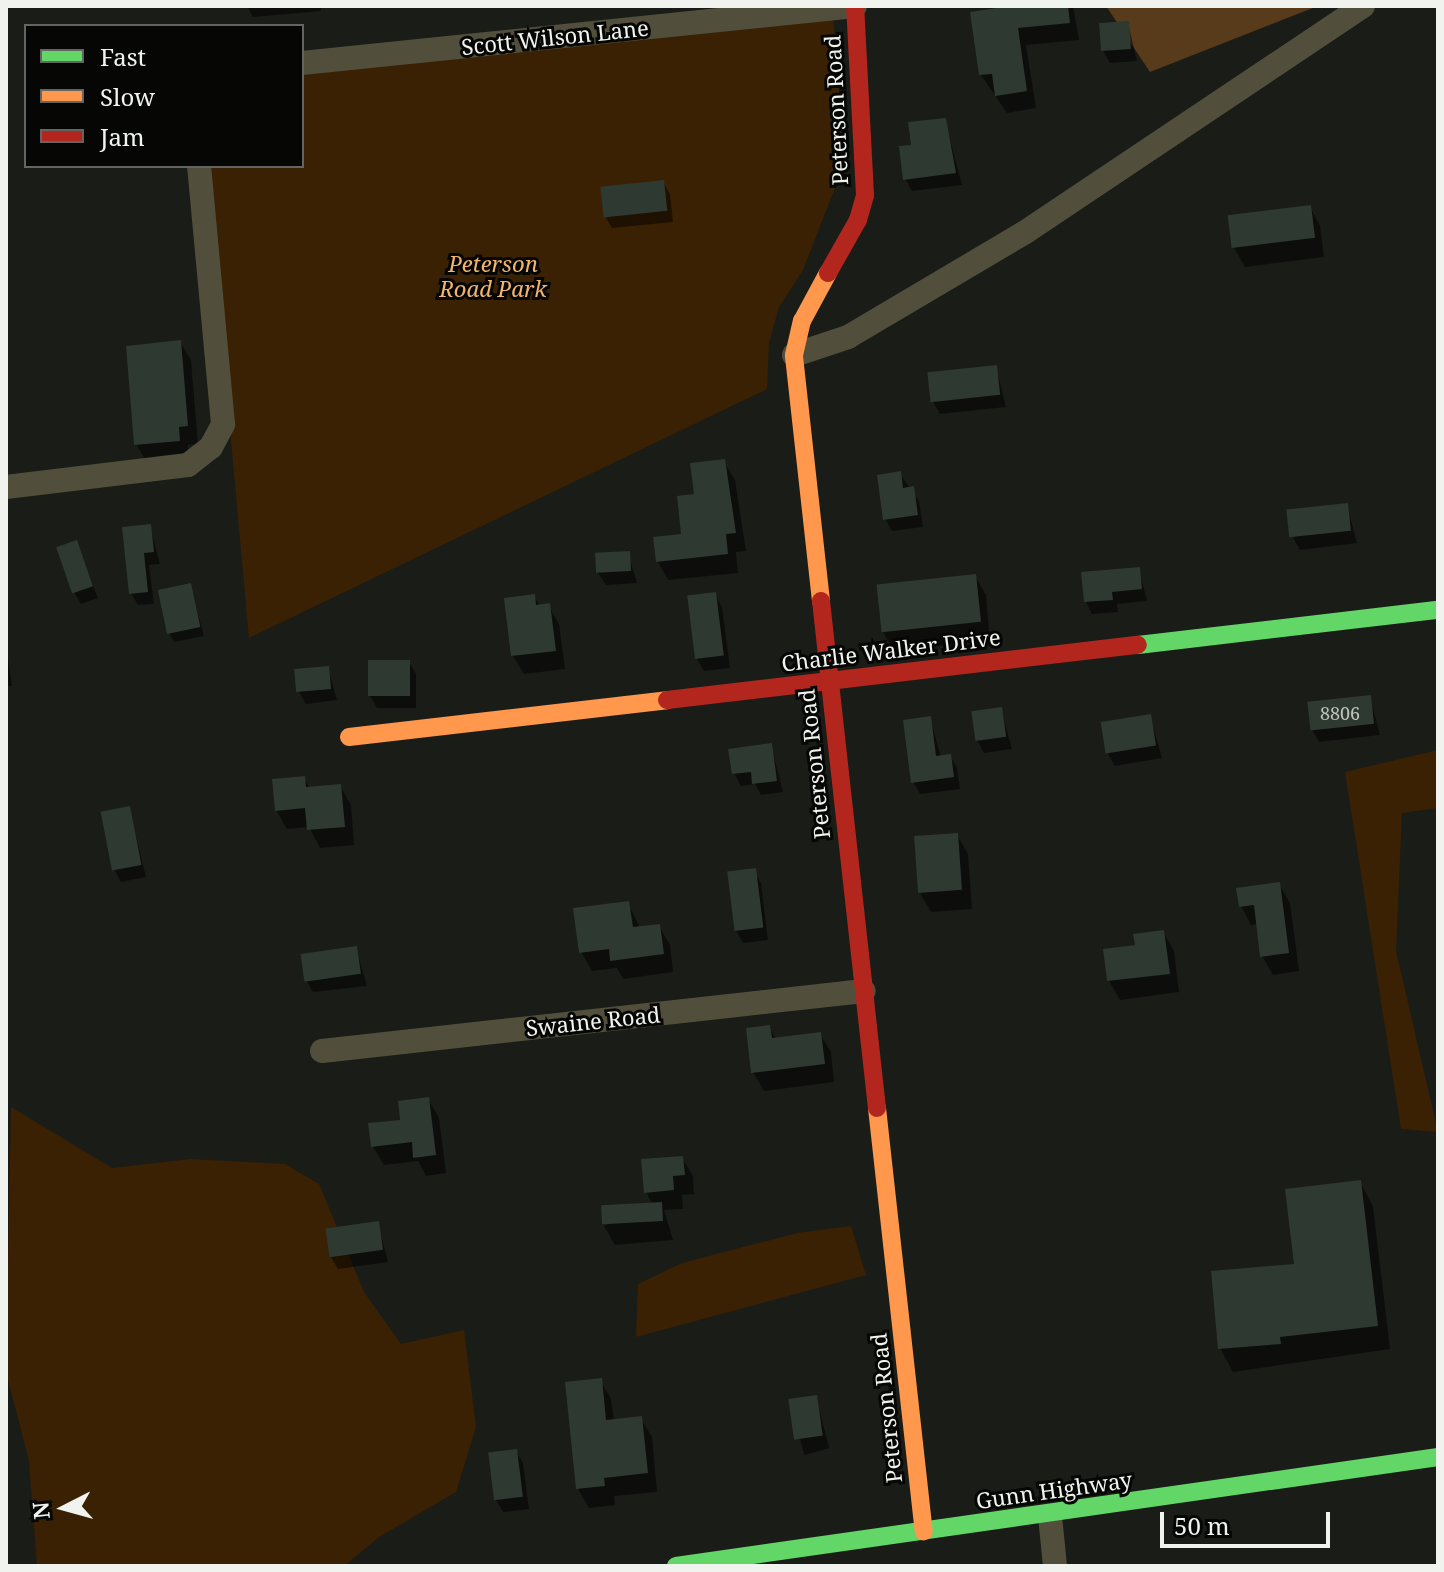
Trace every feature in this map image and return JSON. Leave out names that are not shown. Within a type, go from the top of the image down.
[{"type":"street","name":"Scott Wilson Lane","points":[[304,63],[855,6]]},
{"type":"street","name":"Peterson Road","points":[[855,6],[865,195],[858,220],[802,321],[794,355],[924,1531]]},
{"type":"street","points":[[794,355],[848,337],[1024,233],[1363,6]]},
{"type":"street","points":[[6,487],[188,465],[211,447],[223,424],[199,168]]},
{"type":"street","name":"Charlie Walker Drive","points":[[349,737],[1438,610]]},
{"type":"street","name":"Swaine Road","points":[[322,1051],[864,991]]},
{"type":"street","name":"Gunn Highway","points":[[676,1566],[1050,1516],[1438,1457]]},
{"type":"street","points":[[1050,1516],[1055,1566]]},
{"type":"green space","name":"Peterson Road Park","points":[[833,18],[844,140],[838,180],[803,270],[779,307],[769,343],[767,389],[249,638],[206,168],[304,168],[304,75]]},
{"type":"green space","points":[[1438,750],[1438,808],[1402,813],[1396,951],[1438,1132],[1401,1129],[1345,772]]},
{"type":"green space","points":[[11,1107],[112,1168],[190,1159],[285,1164],[319,1184],[364,1292],[401,1344],[464,1330],[476,1427],[456,1492],[379,1537],[344,1566],[37,1566],[29,1461],[6,1372]]},
{"type":"green space","points":[[851,1226],[866,1275],[636,1337],[638,1284],[682,1263],[797,1233]]},
{"type":"shaded area","points":[[1106,6],[1318,6],[1150,72]]},
{"type":"building","points":[[1011,6],[1068,6],[1070,23],[1018,28],[1027,91],[995,96],[992,74],[979,75],[970,12]]},
{"type":"building","points":[[1129,21],[1131,49],[1101,51],[1099,23]]},
{"type":"building","points":[[946,118],[956,173],[903,180],[899,146],[911,145],[908,122]]},
{"type":"building","points":[[664,180],[667,211],[604,218],[600,187]]},
{"type":"building","points":[[1311,205],[1315,238],[1232,248],[1228,215]]},
{"type":"building","points":[[181,340],[188,426],[179,427],[180,441],[134,445],[126,346]]},
{"type":"building","points":[[997,365],[1000,395],[931,402],[927,372]]},
{"type":"building","points":[[725,459],[736,533],[726,534],[728,554],[656,562],[653,537],[681,534],[677,496],[694,494],[690,463]]},
{"type":"building","points":[[901,471],[903,488],[914,486],[918,515],[883,520],[877,475]]},
{"type":"building","points":[[1348,503],[1351,531],[1289,537],[1286,509]]},
{"type":"building","points":[[151,524],[154,552],[144,553],[148,592],[129,594],[122,527]]},
{"type":"building","points":[[77,540],[93,586],[72,593],[56,547]]},
{"type":"building","points":[[630,551],[631,571],[596,573],[595,553]]},
{"type":"building","points":[[1140,567],[1142,589],[1112,592],[1113,600],[1084,602],[1081,572]]},
{"type":"building","points":[[976,574],[981,622],[882,632],[877,584]]},
{"type":"building","points":[[191,583],[200,627],[167,634],[158,590]]},
{"type":"building","points":[[716,592],[724,656],[695,659],[687,596]]},
{"type":"building","points":[[535,594],[536,605],[550,603],[556,651],[511,656],[504,598]]},
{"type":"building","points":[[368,660],[410,660],[410,696],[368,696]]},
{"type":"building","points":[[329,666],[331,689],[296,692],[294,669]]},
{"type":"building","points":[[1371,695],[1374,724],[1310,731],[1307,702]]},
{"type":"building","points":[[1002,707],[1006,737],[975,741],[971,711]]},
{"type":"building","points":[[1151,714],[1156,746],[1106,754],[1101,722]]},
{"type":"building","points":[[931,716],[936,756],[951,754],[954,777],[911,783],[903,720]]},
{"type":"building","points":[[772,743],[777,781],[752,784],[751,772],[732,774],[728,749]]},
{"type":"building","points":[[305,776],[306,787],[341,784],[345,827],[307,830],[305,808],[275,811],[272,779]]},
{"type":"building","points":[[130,806],[141,865],[112,871],[101,812]]},
{"type":"building","points":[[958,833],[962,890],[918,893],[914,836]]},
{"type":"building","points":[[756,868],[763,928],[735,931],[727,872]]},
{"type":"building","points":[[1280,882],[1289,953],[1260,957],[1254,905],[1239,907],[1236,888]]},
{"type":"building","points":[[629,901],[633,927],[660,924],[664,954],[610,961],[609,949],[579,953],[573,908]]},
{"type":"building","points":[[1164,930],[1170,974],[1107,981],[1103,949],[1135,945],[1133,934]]},
{"type":"building","points":[[357,946],[361,974],[304,982],[301,954]]},
{"type":"building","points":[[770,1025],[772,1038],[821,1032],[825,1064],[751,1073],[746,1028]]},
{"type":"building","points":[[429,1097],[436,1155],[413,1158],[412,1142],[371,1147],[368,1123],[400,1120],[398,1101]]},
{"type":"building","points":[[683,1156],[685,1175],[673,1176],[674,1190],[644,1193],[641,1159]]},
{"type":"building","points":[[1361,1180],[1378,1326],[1280,1337],[1281,1344],[1218,1349],[1211,1271],[1294,1264],[1285,1189]]},
{"type":"building","points":[[662,1202],[663,1221],[602,1224],[601,1205]]},
{"type":"building","points":[[379,1221],[383,1250],[330,1257],[326,1229]]},
{"type":"building","points":[[602,1378],[606,1420],[642,1416],[648,1473],[604,1478],[605,1486],[576,1489],[565,1382]]},
{"type":"building","points":[[817,1395],[823,1436],[794,1440],[788,1399]]},
{"type":"building","points":[[517,1449],[523,1497],[494,1500],[488,1453]]},
{"type":"traffic: fast","points":[[1138,645],[1438,610]]},
{"type":"traffic: fast","points":[[676,1566],[1438,1457]]},
{"type":"traffic: slow","points":[[821,601],[794,355],[802,321],[828,273]]},
{"type":"traffic: slow","points":[[349,737],[667,700]]},
{"type":"traffic: slow","points":[[877,1108],[924,1531]]},
{"type":"traffic: jam","points":[[828,273],[858,220],[865,195],[855,6]]},
{"type":"traffic: jam","points":[[821,601],[877,1108]]},
{"type":"traffic: jam","points":[[667,700],[1138,645]]}]
